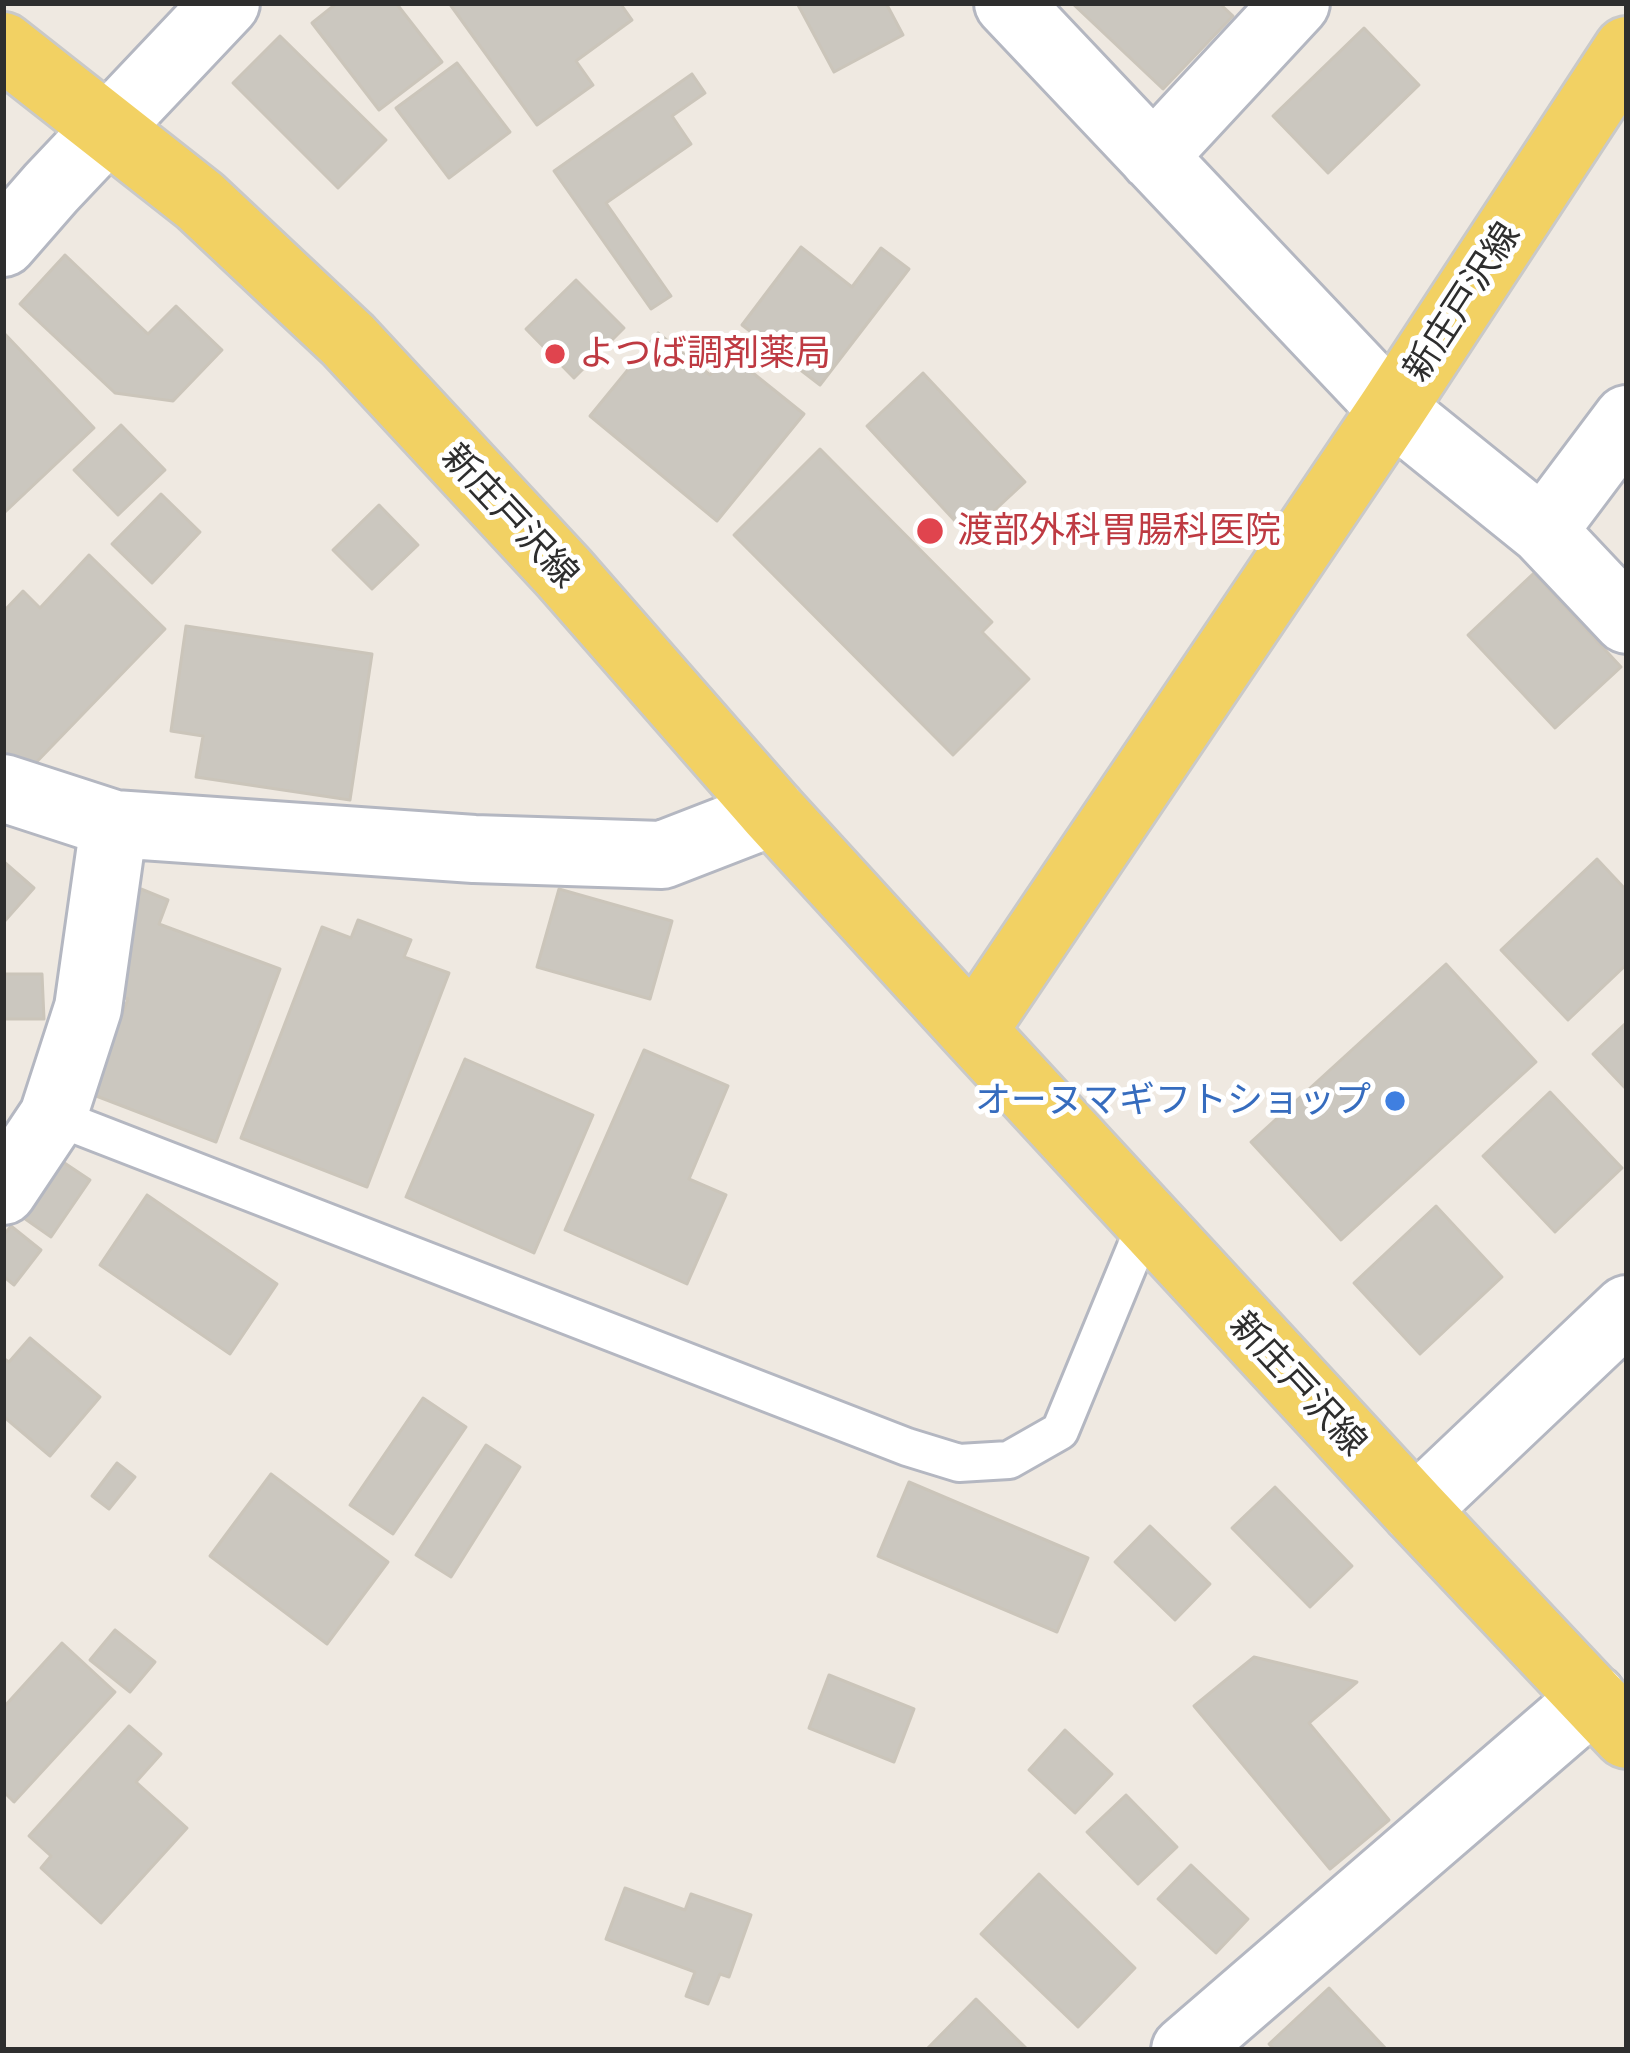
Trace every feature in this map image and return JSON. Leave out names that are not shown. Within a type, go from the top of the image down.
[{"type":"main road","name":"新庄戸沢線","points":[[3,46],[200,201],[348,340],[973,1031],[1610,1716]]},
{"type":"main road","name":"新庄戸沢線","points":[[973,1031],[1392,410],[1627,50]]},
{"type":"street","points":[[3,243],[226,3]]},
{"type":"street","points":[[1008,3],[1392,410],[1543,531],[1627,620]]},
{"type":"street","points":[[1153,158],[1297,3]]},
{"type":"street","points":[[1543,531],[1627,419]]},
{"type":"street","points":[[3,788],[114,824],[474,849],[662,855],[773,812]]},
{"type":"street","points":[[3,1191],[53,1116],[88,1008],[114,824]]},
{"type":"street","points":[[1414,1510],[1627,1309]]},
{"type":"street","points":[[1198,2046],[1610,1716]]},
{"type":"lane","points":[[53,1116],[907,1447],[959,1463],[1010,1460],[1060,1431],[1148,1220]]},
{"type":"building","points":[[337,3],[396,3],[442,62],[379,110],[312,23]]},
{"type":"building","points":[[449,3],[620,3],[632,20],[576,61],[593,85],[537,125]]},
{"type":"building","points":[[797,3],[886,3],[903,35],[834,72]]},
{"type":"building","points":[[1072,3],[1219,3],[1233,16],[1163,89]]},
{"type":"building","points":[[1364,28],[1419,85],[1328,173],[1273,116]]},
{"type":"building","points":[[280,36],[386,140],[338,188],[233,83]]},
{"type":"building","points":[[457,63],[510,132],[449,178],[396,108]]},
{"type":"building","points":[[692,74],[705,93],[672,116],[691,144],[606,203],[671,296],[651,309],[554,171]]},
{"type":"building","points":[[801,247],[852,287],[881,248],[909,269],[820,385],[742,325]]},
{"type":"building","points":[[65,255],[148,334],[176,306],[222,350],[173,401],[115,393],[20,304]]},
{"type":"building","points":[[576,280],[624,328],[574,378],[526,329]]},
{"type":"building","points":[[3,332],[94,428],[5,512],[3,510]]},
{"type":"building","points":[[658,333],[710,375],[728,353],[804,414],[717,521],[590,416]]},
{"type":"building","points":[[923,373],[1025,482],[968,535],[867,426]]},
{"type":"building","points":[[121,425],[165,470],[118,515],[74,470]]},
{"type":"building","points":[[820,449],[992,622],[982,632],[1029,679],[953,755],[734,535]]},
{"type":"building","points":[[161,494],[200,532],[152,583],[112,544]]},
{"type":"building","points":[[379,505],[418,545],[372,589],[333,550]]},
{"type":"building","points":[[89,555],[165,629],[24,775],[3,755],[3,612],[23,591],[40,608]]},
{"type":"building","points":[[1534,573],[1621,667],[1555,728],[1468,635]]},
{"type":"building","points":[[186,626],[372,654],[350,800],[196,777],[203,736],[171,731]]},
{"type":"building","points":[[1597,859],[1627,891],[1627,964],[1568,1020],[1501,950]]},
{"type":"building","points":[[3,861],[34,888],[3,923]]},
{"type":"building","points":[[141,889],[168,900],[159,924],[280,969],[216,1142],[91,1094],[128,999],[103,990]]},
{"type":"building","points":[[559,889],[672,921],[650,999],[537,967]]},
{"type":"building","points":[[358,920],[411,940],[404,957],[449,973],[367,1187],[241,1138],[322,927],[351,938]]},
{"type":"building","points":[[1446,964],[1536,1062],[1341,1240],[1251,1142]]},
{"type":"building","points":[[3,974],[42,974],[44,1019],[3,1019]]},
{"type":"building","points":[[1627,1022],[1627,1090],[1593,1054]]},
{"type":"building","points":[[644,1050],[728,1086],[689,1179],[726,1195],[687,1284],[565,1230]]},
{"type":"building","points":[[465,1059],[593,1115],[534,1253],[406,1197]]},
{"type":"building","points":[[1550,1092],[1622,1168],[1555,1232],[1483,1156]]},
{"type":"building","points":[[60,1160],[90,1180],[51,1237],[21,1216]]},
{"type":"building","points":[[147,1195],[277,1284],[230,1354],[100,1265]]},
{"type":"building","points":[[1436,1206],[1502,1277],[1420,1354],[1354,1283]]},
{"type":"building","points":[[11,1226],[41,1250],[14,1285],[3,1276],[3,1236]]},
{"type":"building","points":[[30,1338],[100,1397],[50,1456],[3,1416],[3,1358],[9,1362]]},
{"type":"building","points":[[423,1398],[466,1427],[393,1534],[350,1505]]},
{"type":"building","points":[[486,1445],[520,1467],[451,1577],[416,1555]]},
{"type":"building","points":[[117,1463],[135,1477],[109,1509],[92,1496]]},
{"type":"building","points":[[271,1474],[388,1562],[327,1644],[210,1556]]},
{"type":"building","points":[[909,1482],[1088,1558],[1057,1632],[878,1556]]},
{"type":"building","points":[[1275,1487],[1352,1566],[1310,1607],[1232,1528]]},
{"type":"building","points":[[1150,1526],[1210,1584],[1175,1620],[1115,1562]]},
{"type":"building","points":[[115,1630],[155,1662],[130,1692],[90,1660]]},
{"type":"building","points":[[62,1643],[115,1692],[14,1802],[3,1791],[3,1708]]},
{"type":"building","points":[[1254,1657],[1357,1682],[1309,1723],[1389,1820],[1330,1869],[1194,1706]]},
{"type":"building","points":[[829,1675],[914,1709],[894,1762],[809,1728]]},
{"type":"building","points":[[129,1726],[161,1754],[136,1782],[187,1828],[101,1923],[41,1868],[51,1856],[29,1836]]},
{"type":"building","points":[[1065,1730],[1112,1774],[1075,1813],[1029,1770]]},
{"type":"building","points":[[1126,1795],[1177,1847],[1138,1884],[1087,1832]]},
{"type":"building","points":[[1191,1865],[1248,1919],[1216,1953],[1158,1899]]},
{"type":"building","points":[[1039,1874],[1135,1968],[1078,2027],[981,1934]]},
{"type":"building","points":[[625,1888],[685,1910],[691,1894],[751,1915],[729,1977],[720,1974],[708,2004],[686,1996],[695,1972],[606,1939]]},
{"type":"building","points":[[1329,1988],[1387,2050],[1275,2050],[1269,2044]]},
{"type":"building","points":[[976,1999],[1028,2050],[926,2050]]},
{"type":"place","name":"よつば調剤薬局","points":[[555,354]]},
{"type":"place","name":"渡部外科胃腸科医院","points":[[930,531]]},
{"type":"place","name":"オーヌマギフトショップ","points":[[1395,1101]]}]
